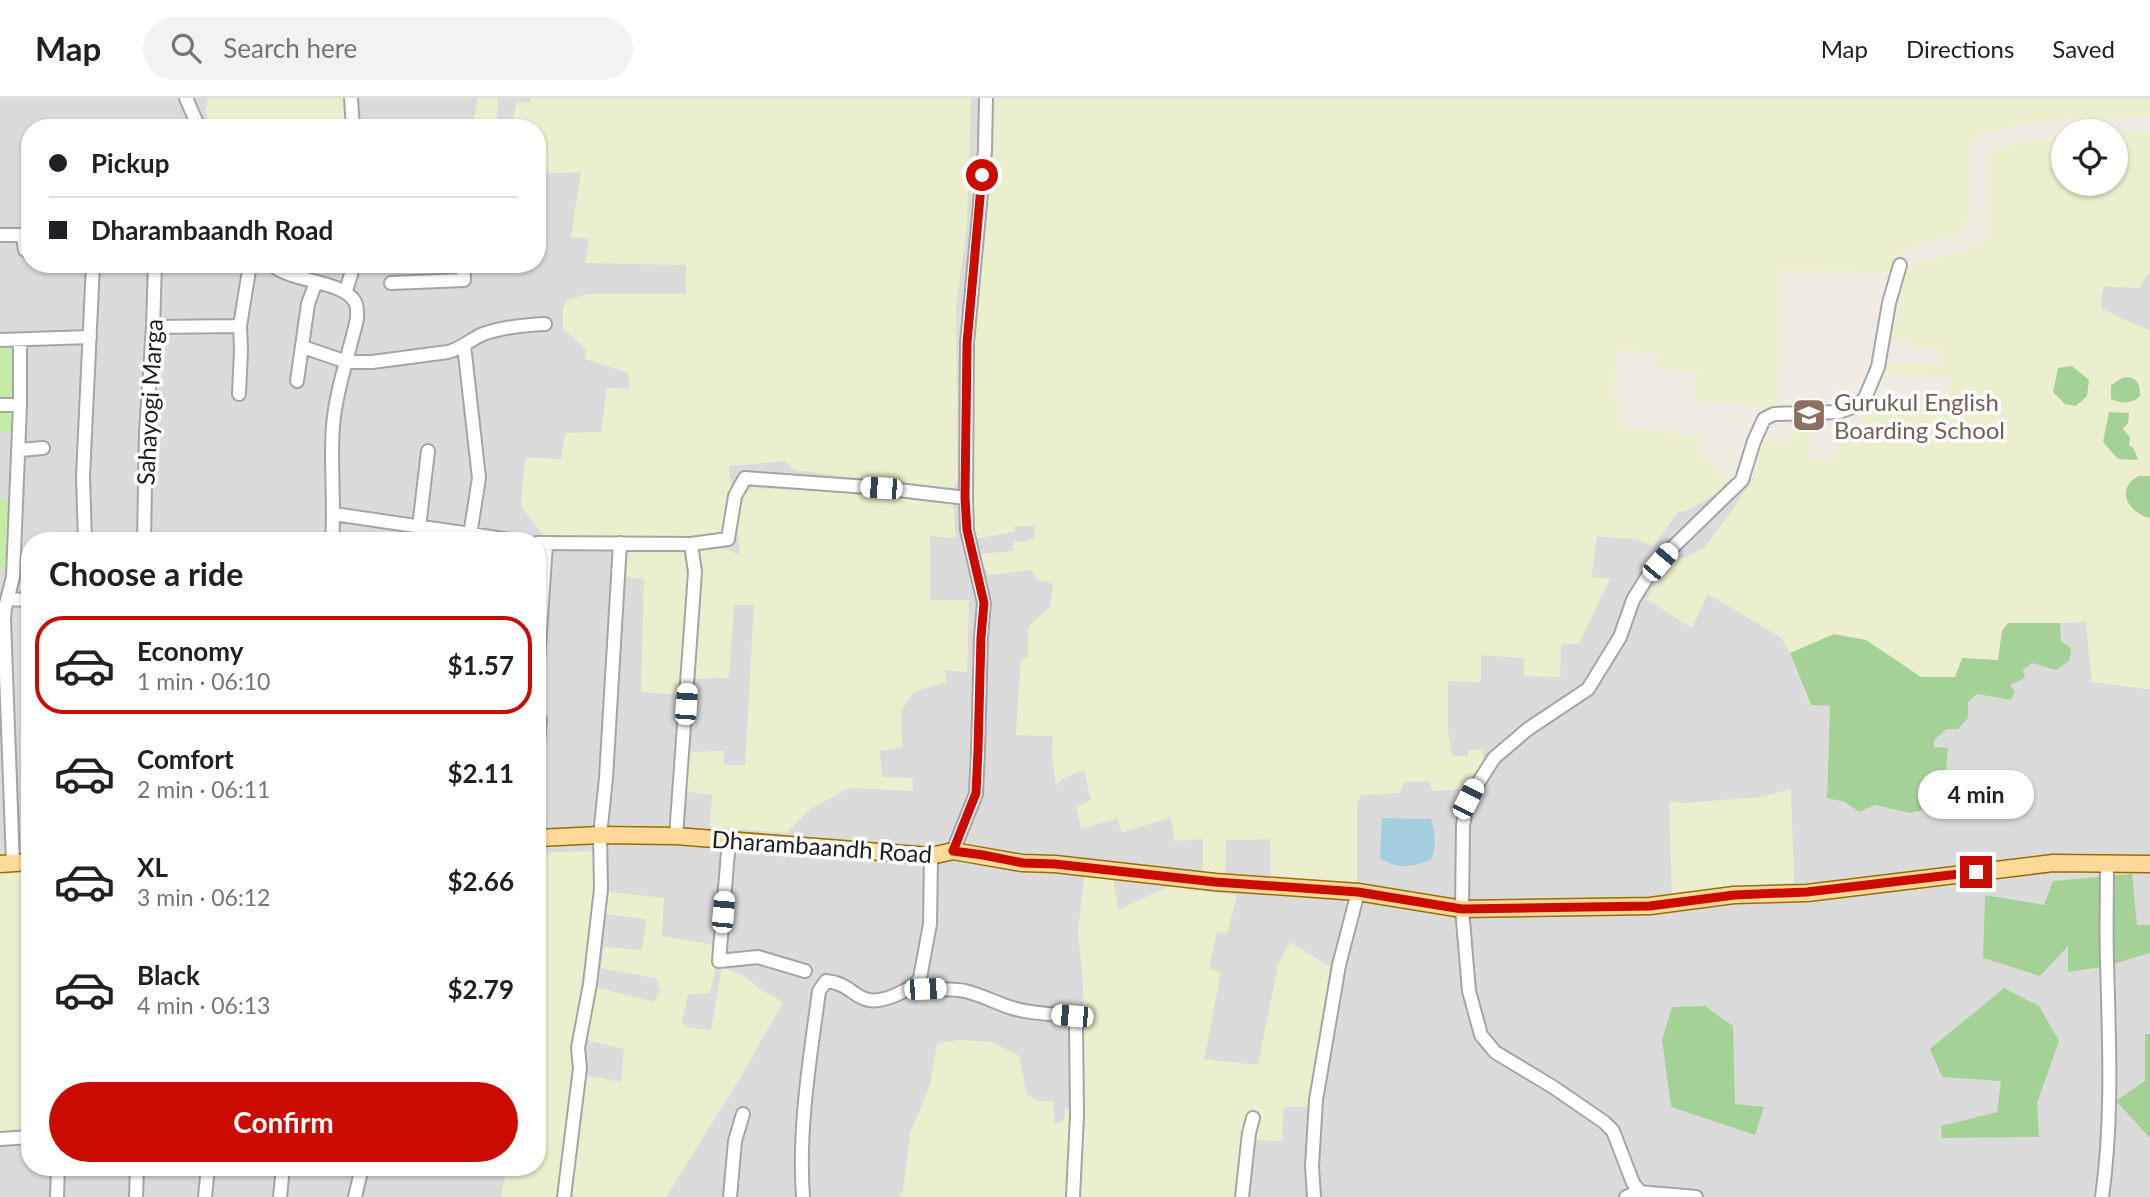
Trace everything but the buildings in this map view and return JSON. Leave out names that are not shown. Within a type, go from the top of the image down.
[{"type":"main road","name":"Dharambaandh Road","points":[[546,838],[676,836],[931,856],[953,851],[1023,863],[1055,864],[1215,882],[1358,892],[1462,909],[1650,906],[1734,895],[1807,892],[2053,863],[2150,864]]},
{"type":"street","points":[[186,98],[195,119]]},
{"type":"street","points":[[351,98],[352,119]]},
{"type":"street","points":[[953,851],[976,793],[980,703],[984,603],[967,530],[965,498],[967,343],[985,150],[986,98]]},
{"type":"street","points":[[0,235],[21,236]]},
{"type":"street","points":[[1696,1197],[1636,1195],[1613,1131],[1553,1087],[1495,1052],[1480,1035],[1469,991],[1462,909],[1463,825],[1468,799],[1494,758],[1528,729],[1588,690],[1620,637],[1633,600],[1649,574],[1742,480],[1764,419],[1774,414],[1839,412],[1858,405],[1865,398],[1878,367],[1889,303],[1900,265]]},
{"type":"street","points":[[85,532],[83,476],[93,273]]},
{"type":"street","name":"Sahayogi Marga","points":[[144,532],[155,273]]},
{"type":"street","points":[[239,394],[242,350],[240,326],[249,273]]},
{"type":"street","points":[[288,273],[346,291],[357,304],[357,319],[334,422],[331,453],[333,532]]},
{"type":"street","points":[[346,291],[351,273]]},
{"type":"street","points":[[391,283],[464,280],[464,273]]},
{"type":"street","points":[[297,381],[308,304],[316,282]]},
{"type":"street","points":[[303,347],[347,362],[372,362],[448,352],[481,335],[518,325],[545,324]]},
{"type":"street","points":[[153,327],[240,326]]},
{"type":"street","points":[[0,340],[90,337]]},
{"type":"street","points":[[14,863],[4,620],[13,578],[20,450],[20,340]]},
{"type":"street","points":[[464,345],[479,478],[475,532]]},
{"type":"street","points":[[0,405],[20,405]]},
{"type":"street","points":[[20,450],[43,448]]},
{"type":"street","points":[[419,527],[428,451]]},
{"type":"street","points":[[546,544],[691,544],[728,539],[735,496],[745,478],[881,488],[965,498]]},
{"type":"street","points":[[334,514],[447,532]]},
{"type":"street","points":[[564,1197],[580,1068],[578,1048],[590,984],[601,889],[600,835],[620,543]]},
{"type":"street","points":[[676,836],[695,572],[691,544]]},
{"type":"street","points":[[7,599],[21,600]]},
{"type":"street","points":[[729,840],[719,961],[758,957],[805,971]]},
{"type":"street","points":[[803,1197],[802,1142],[819,991],[826,981],[833,982],[863,999],[873,1001],[883,1000],[916,986],[920,978],[930,924],[931,856]]},
{"type":"street","points":[[2102,1197],[2106,1165],[2110,1050],[2107,864]]},
{"type":"street","points":[[1314,1197],[1313,1139],[1316,1100],[1339,965],[1358,892]]},
{"type":"street","points":[[916,986],[982,995],[1027,1012],[1072,1016],[1076,1023],[1077,1115],[1073,1197]]},
{"type":"street","points":[[730,1197],[736,1141],[743,1114]]},
{"type":"street","points":[[1242,1197],[1253,1118]]},
{"type":"street","points":[[0,1139],[21,1138]]},
{"type":"street","points":[[57,1197],[58,1176]]},
{"type":"street","points":[[136,1197],[137,1176]]},
{"type":"street","points":[[205,1197],[207,1176]]},
{"type":"street","points":[[280,1197],[283,1176]]},
{"type":"street","points":[[355,1197],[360,1176]]},
{"type":"shaded area","points":[[0,98],[992,98],[991,158],[976,311],[1014,526],[1035,526],[1035,539],[1024,542],[1013,551],[981,554],[989,575],[1032,570],[1036,579],[1054,584],[1050,607],[1028,628],[1028,659],[1021,659],[1016,735],[1053,736],[1052,758],[1064,778],[1084,769],[1091,801],[1117,818],[1123,832],[1171,817],[1203,839],[1203,871],[1226,840],[1270,839],[1356,882],[1357,802],[1362,794],[1403,782],[1431,781],[1451,791],[1465,785],[1483,764],[1483,750],[1468,756],[1452,756],[1448,734],[1448,681],[1481,655],[1524,658],[1561,645],[1609,579],[1591,577],[1597,536],[1636,539],[1653,546],[1678,512],[1688,510],[1716,493],[1730,479],[1754,478],[1704,548],[1683,558],[1707,593],[1782,638],[1810,705],[1830,706],[1827,798],[1845,802],[1859,812],[1875,805],[1912,813],[1969,801],[1960,782],[1945,782],[1934,740],[1947,729],[1958,729],[1968,718],[1968,702],[1977,694],[2011,700],[2010,685],[2032,663],[2056,670],[2061,641],[2060,623],[2086,622],[2092,682],[2150,689],[2150,1197],[0,1197]]},
{"type":"shaded area","points":[[2150,271],[2150,331],[2102,309],[2104,286],[2139,288]]},
{"type":"green space","points":[[208,98],[346,98],[348,119],[209,119],[205,111]]},
{"type":"green space","points":[[478,98],[498,98],[497,119],[474,119]]},
{"type":"green space","points":[[530,98],[971,98],[967,225],[956,307],[958,478],[953,490],[795,470],[785,461],[729,466],[731,490],[722,532],[680,537],[565,541],[541,532],[521,506],[525,457],[561,459],[565,433],[601,432],[607,388],[629,389],[628,373],[585,359],[586,349],[563,329],[563,307],[568,300],[588,294],[686,294],[686,265],[585,263],[589,239],[571,237],[581,172],[546,174],[546,119],[513,119],[517,102],[530,103]]},
{"type":"green space","points":[[992,98],[2150,98],[2150,117],[2051,119],[1972,138],[1971,212],[1960,233],[1901,251],[1896,270],[1778,271],[1779,407],[1694,400],[1697,373],[1656,368],[1657,353],[1617,350],[1613,398],[1622,399],[1619,427],[1703,437],[1701,459],[1717,463],[1715,475],[1730,479],[1716,493],[1688,510],[1678,512],[1653,546],[1636,539],[1597,536],[1591,577],[1610,579],[1579,643],[1561,645],[1560,677],[1524,676],[1524,658],[1481,655],[1481,682],[1448,681],[1448,734],[1452,756],[1468,756],[1468,750],[1483,750],[1483,764],[1460,789],[1432,791],[1430,781],[1404,782],[1400,793],[1362,795],[1357,802],[1357,883],[1271,879],[1270,839],[1226,840],[1225,875],[1203,871],[1203,839],[1174,841],[1171,817],[1122,832],[1117,818],[1081,829],[1076,807],[1091,800],[1085,770],[1064,777],[1056,785],[1052,758],[1053,736],[1016,735],[1021,659],[1028,658],[1028,627],[1050,607],[1053,584],[1036,579],[1032,570],[988,575],[980,555],[1013,551],[1013,541],[1024,542],[1034,538],[1035,526],[1015,526],[1014,532],[973,539],[972,325],[976,311],[991,158]]},
{"type":"green space","points":[[2150,131],[2150,271],[2139,288],[2104,286],[2101,300],[2102,309],[2150,331],[2150,689],[2092,682],[2086,622],[2008,623],[2002,631],[1998,660],[1963,658],[1955,677],[1921,677],[1866,640],[1834,634],[1790,653],[1782,638],[1708,594],[1692,628],[1646,599],[1672,557],[1684,558],[1704,548],[1726,519],[1754,478],[1763,440],[1791,443],[1796,419],[1813,418],[1807,458],[1834,460],[1838,425],[1861,424],[1862,413],[1947,414],[1951,377],[1883,373],[1886,362],[1937,364],[1940,348],[1907,346],[1907,340],[1891,339],[1902,298],[1904,272],[1908,266],[1981,245],[1985,240],[1985,152],[2024,141],[2051,138],[2051,196],[2128,196],[2128,132]]},
{"type":"green space","points":[[0,341],[18,342],[17,433],[0,432]]},
{"type":"green space","points":[[2072,366],[2089,380],[2087,396],[2076,406],[2065,404],[2053,392],[2058,368]]},
{"type":"green space","points":[[2129,377],[2138,384],[2140,396],[2127,402],[2111,399],[2111,385]]},
{"type":"green space","points":[[2109,412],[2129,413],[2128,423],[2123,429],[2130,437],[2129,445],[2134,449],[2138,460],[2118,459],[2103,442]]},
{"type":"green space","points":[[2139,476],[2150,476],[2150,518],[2135,511],[2127,500],[2127,487]]},
{"type":"green space","points":[[752,488],[838,491],[953,502],[956,538],[930,536],[930,600],[969,600],[967,672],[945,670],[946,682],[914,692],[901,711],[902,747],[880,751],[882,777],[913,778],[913,791],[849,788],[810,809],[786,833],[710,827],[712,795],[684,791],[688,752],[724,751],[724,765],[745,765],[754,605],[734,605],[729,678],[689,679],[701,550],[725,549],[740,555],[737,529],[743,496]]},
{"type":"green space","points":[[0,499],[14,499],[13,567],[0,567]]},
{"type":"green space","points":[[687,549],[691,566],[680,695],[641,692],[644,579],[626,577],[627,551]]},
{"type":"green space","points":[[2008,623],[2060,623],[2061,641],[2071,648],[2070,660],[2056,670],[2032,663],[2023,670],[2025,678],[2010,685],[2015,692],[2011,700],[1977,694],[1968,702],[1968,718],[1958,729],[1947,729],[1934,740],[1934,747],[1948,748],[1945,781],[1960,782],[1970,801],[1910,813],[1875,805],[1859,812],[1845,802],[1827,798],[1830,706],[1811,705],[1790,653],[1834,634],[1866,640],[1921,677],[1955,677],[1962,658],[1998,660],[2002,631]]},
{"type":"green space","points":[[1791,789],[1794,883],[1672,894],[1669,801],[1684,803],[1762,797]]},
{"type":"green space","points":[[598,851],[557,1197],[501,1197],[505,1176],[546,1176],[546,853]]},
{"type":"green space","points":[[21,872],[21,1133],[0,1134],[0,873]]},
{"type":"green space","points":[[2132,874],[2137,925],[2150,925],[2150,953],[2102,967],[2068,972],[2068,946],[2040,976],[1983,958],[1985,895],[2044,905],[2053,881]]},
{"type":"green space","points":[[1084,877],[1113,879],[1118,910],[1172,885],[1189,890],[1237,895],[1227,934],[1217,931],[1209,968],[1221,973],[1204,1059],[1258,1065],[1278,965],[1290,942],[1330,967],[1308,1107],[1284,1107],[1282,1141],[1247,1140],[1247,1197],[1079,1197],[1084,1079],[1083,983],[1078,932]]},
{"type":"green space","points":[[609,892],[664,898],[662,936],[715,945],[716,966],[710,993],[688,994],[682,1023],[691,1028],[711,1030],[722,967],[744,976],[783,1002],[742,1075],[666,1197],[572,1195],[584,1075],[621,1082],[624,1049],[587,1040],[596,987],[653,1002],[660,992],[656,978],[601,968],[604,947],[642,950],[646,919],[605,914]]},
{"type":"green space","points":[[2004,988],[2039,1006],[2059,1041],[2037,1103],[2039,1137],[1942,1138],[1941,1126],[1997,1112],[2001,1081],[1942,1077],[1930,1049]]},
{"type":"green space","points":[[1705,1006],[1733,1026],[1735,1104],[1764,1107],[1755,1135],[1671,1107],[1662,1040],[1672,1007]]},
{"type":"green space","points":[[2145,1034],[2150,1034],[2150,1138],[2116,1101],[2145,1081]]},
{"type":"green space","points":[[959,1040],[992,1042],[1019,1056],[1027,1094],[1037,1101],[1053,1101],[1055,1124],[1064,1121],[1065,1108],[1072,1108],[1069,1197],[897,1197],[903,1191],[910,1133],[930,1085],[937,1044]]},
{"type":"water","points":[[1382,818],[1431,819],[1435,840],[1431,860],[1405,866],[1380,858]]},
{"type":"waterway","points":[[195,104],[203,119]]},
{"type":"place","name":"Gurukul English Boarding School","points":[[1809,415]]},
{"type":"route","points":[[982,175],[967,343],[965,498],[967,530],[984,603],[981,691],[976,793],[953,851],[1023,863],[1055,864],[1215,882],[1358,892],[1462,909],[1650,906],[1734,895],[1807,892],[1976,872]]}]
